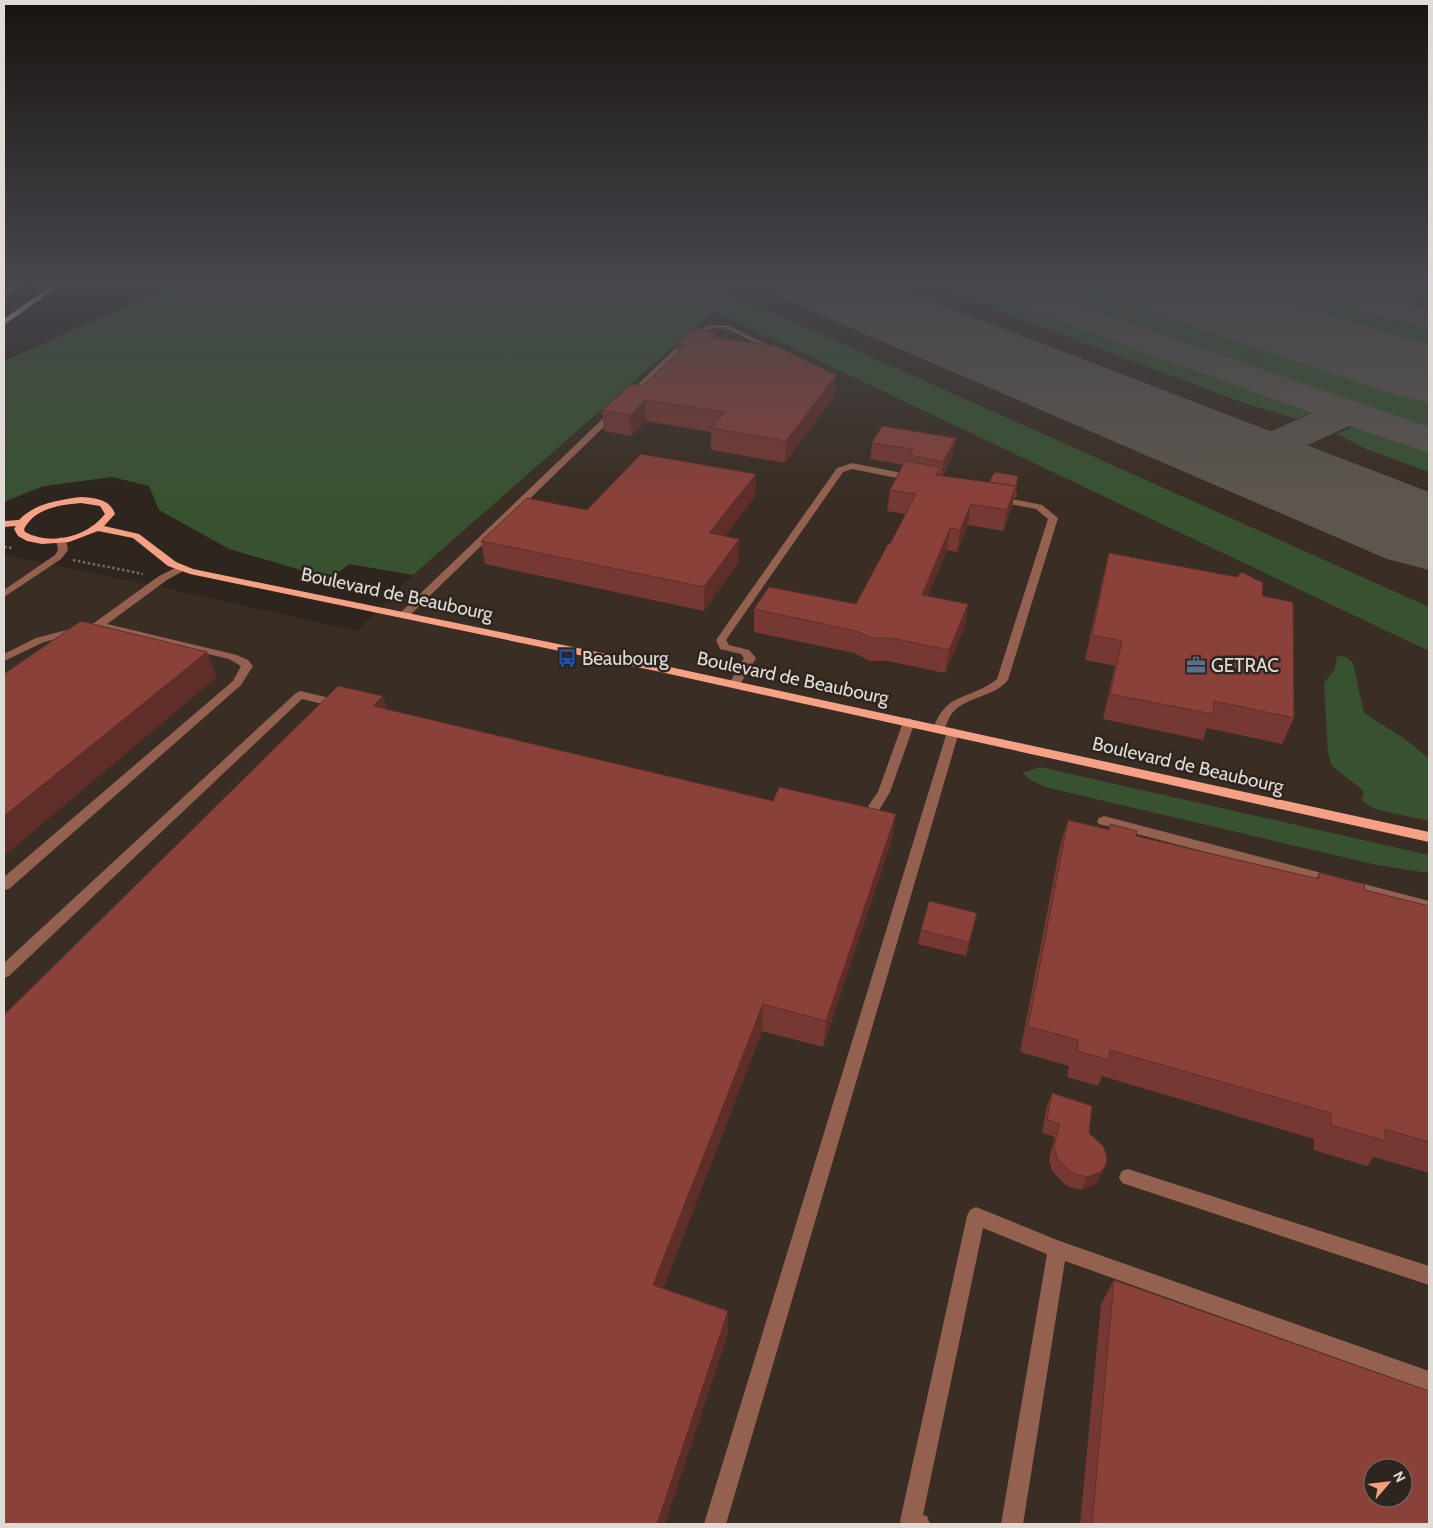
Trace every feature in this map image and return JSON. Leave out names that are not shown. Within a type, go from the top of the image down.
[{"type":"main road","points":[[74,501],[94,501],[104,504],[109,508],[110,514],[106,521],[98,528],[75,537],[47,541],[26,538],[19,529],[21,523],[33,513],[52,505],[74,501]]},
{"type":"main road","points":[[4,524],[21,523]]},
{"type":"main road","name":"Boulevard de Beaubourg","points":[[98,528],[136,536],[172,564],[181,568],[735,684],[1429,837]]},
{"type":"lane","points":[[405,614],[677,351]]},
{"type":"lane","points":[[735,684],[750,658],[745,652],[724,647],[721,640],[840,470],[852,466],[923,480]]},
{"type":"lane","points":[[716,1524],[946,730],[945,713],[965,699],[995,688],[1002,680],[1053,518],[1039,506],[984,497]]},
{"type":"lane","points":[[4,594],[58,558],[63,550],[61,540]]},
{"type":"lane","points":[[4,658],[40,640],[98,625],[163,578],[181,568]]},
{"type":"lane","points":[[4,885],[237,683],[247,666],[244,662],[233,657],[98,625]]},
{"type":"lane","points":[[4,972],[300,695],[356,708]]},
{"type":"lane","points":[[843,815],[872,812],[884,792],[909,722]]},
{"type":"lane","points":[[1104,821],[1429,906]]},
{"type":"lane","points":[[1128,1177],[1429,1276]]},
{"type":"lane","points":[[919,1524],[911,1521],[976,1216],[1057,1248],[1429,1381]]},
{"type":"lane","points":[[1012,1524],[1057,1248]]},
{"type":"shaded area","points":[[669,351],[1429,351],[1429,1524],[4,1524],[4,555],[151,585],[357,631],[413,575]]},
{"type":"green space","points":[[26,351],[668,351],[413,575],[349,564],[331,579],[229,549],[159,510],[149,486],[112,477],[44,486],[4,502],[4,361]]},
{"type":"green space","points":[[799,351],[859,351],[1429,607],[1429,651]]},
{"type":"green space","points":[[1106,351],[1156,351],[1317,410],[1297,419],[1241,402]]},
{"type":"green space","points":[[1193,351],[1331,351],[1429,383],[1429,435]]},
{"type":"green space","points":[[1382,351],[1429,351],[1429,366]]},
{"type":"green space","points":[[1358,424],[1429,450],[1429,472],[1366,449],[1337,434]]},
{"type":"green space","points":[[1337,656],[1346,657],[1353,663],[1364,713],[1402,737],[1429,758],[1429,821],[1375,809],[1362,801],[1364,791],[1332,766],[1328,753],[1324,683],[1335,669]]},
{"type":"green space","points":[[1040,767],[1429,855],[1429,873],[1377,865],[1049,788],[1032,781],[1023,773]]},
{"type":"building","points":[[679,351],[787,351],[836,375],[786,441],[711,428],[725,412],[645,400],[630,415],[602,410],[631,384],[642,386]]},
{"type":"building","points":[[882,426],[956,438],[943,462],[910,455],[913,449],[872,443]]},
{"type":"building","points":[[641,454],[756,474],[709,533],[739,539],[704,587],[481,541],[527,498],[587,510]]},
{"type":"building","points":[[905,461],[940,467],[936,475],[1016,486],[1007,510],[971,504],[960,530],[950,528],[922,595],[968,604],[949,650],[891,638],[872,638],[856,631],[754,609],[769,587],[856,604],[916,494],[890,490]]},
{"type":"building","points":[[995,472],[1018,476],[1016,486],[989,482]]},
{"type":"building","name":"GETRAC","points":[[1109,553],[1237,577],[1242,572],[1263,582],[1262,596],[1293,602],[1294,718],[1214,701],[1213,714],[1110,694],[1122,641],[1092,635]]},
{"type":"building","points":[[81,621],[207,652],[4,816],[4,674]]},
{"type":"building","points":[[338,686],[383,696],[373,706],[773,801],[779,787],[896,814],[826,1021],[763,1004],[653,1285],[728,1311],[657,1524],[4,1524],[4,1015]]},
{"type":"building","points":[[1068,820],[1109,830],[1110,824],[1137,831],[1136,836],[1319,879],[1319,873],[1364,884],[1365,890],[1429,906],[1429,1142],[1385,1129],[1386,1141],[1331,1125],[1331,1113],[1110,1050],[1109,1060],[1077,1051],[1078,1040],[1028,1026]]},
{"type":"building","points":[[929,901],[977,913],[969,942],[921,930]]},
{"type":"building","points":[[1052,1093],[1092,1106],[1089,1133],[1103,1146],[1107,1156],[1106,1164],[1102,1171],[1087,1177],[1072,1173],[1057,1159],[1054,1146],[1060,1124],[1047,1120]]},
{"type":"building","points":[[1114,1280],[1429,1391],[1429,1524],[1092,1524]]},
{"type":"taxiway","points":[[1177,351],[1429,441]]},
{"type":"taxiway","points":[[1244,459],[1347,412]]},
{"type":"runway","points":[[982,351],[1429,534]]},
{"type":"runway","points":[[1355,351],[1429,375]]},
{"type":"place","name":"Beaubourg","points":[[567,658]]},
{"type":"place","name":"GETRAC","points":[[1196,665]]}]
